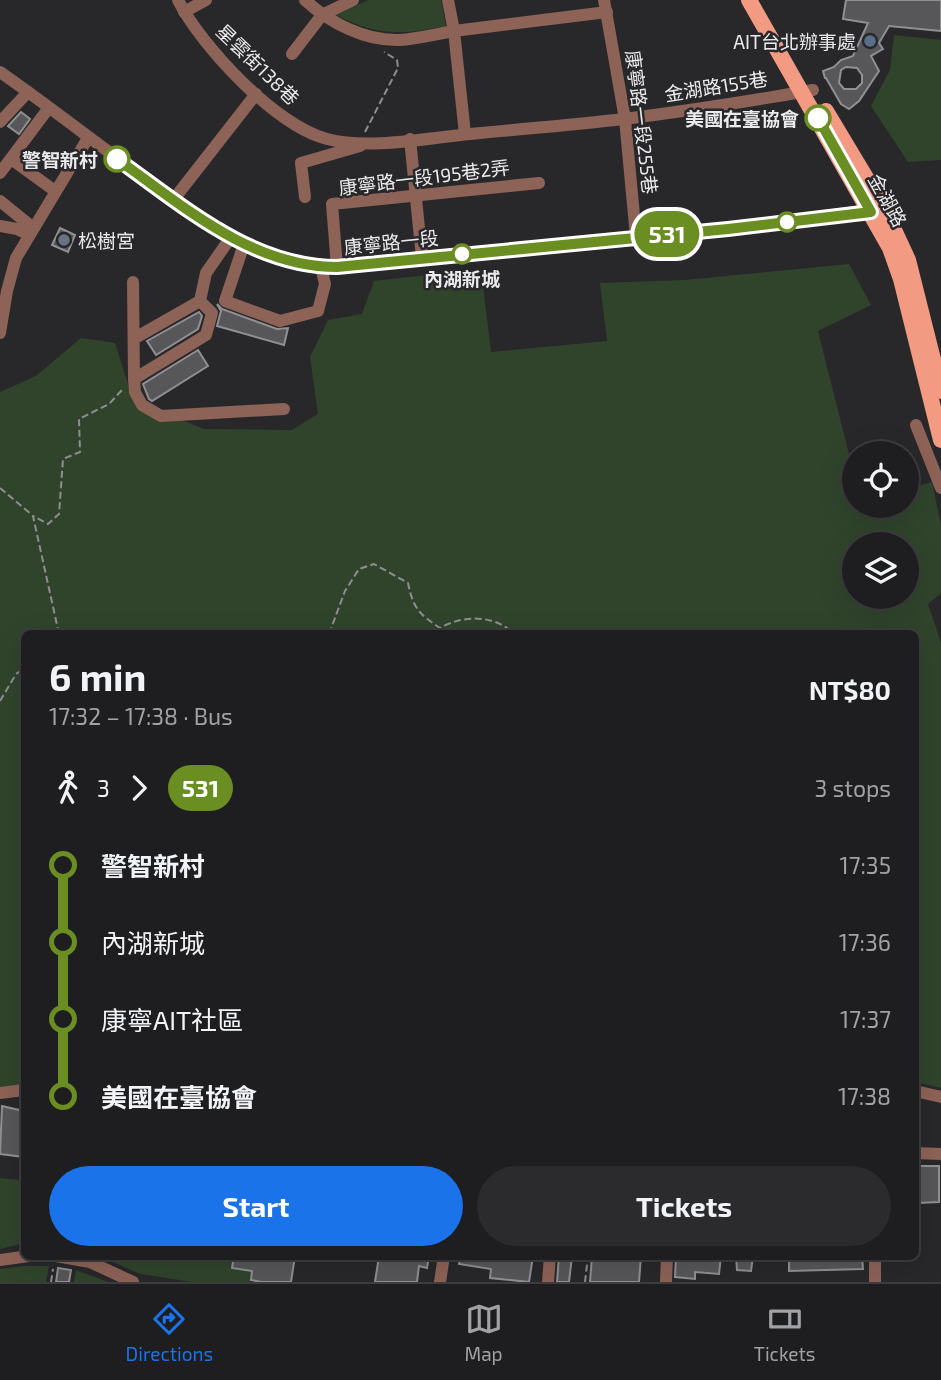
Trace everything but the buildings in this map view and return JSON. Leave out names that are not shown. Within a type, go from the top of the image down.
[{"type":"main road","name":"金湖路","points":[[749,0],[808,91],[908,260],[941,391]]},
{"type":"main road","name":"金湖路","points":[[762,0],[808,91]]},
{"type":"main road","name":"金湖路","points":[[877,209],[901,279],[941,440]]},
{"type":"street","points":[[181,6],[206,0]]},
{"type":"street","points":[[305,0],[322,15],[370,36],[400,40],[605,6]]},
{"type":"street","points":[[292,54],[322,15],[353,0]]},
{"type":"street","points":[[447,0],[454,31],[466,134]]},
{"type":"street","name":"星雲街138巷","points":[[181,6],[208,48],[256,94],[287,119],[325,138],[365,142],[466,134]]},
{"type":"street","name":"康寧路一段255巷","points":[[605,6],[625,119],[636,237]]},
{"type":"street","name":"康寧路一段","points":[[0,72],[88,138],[231,237],[282,260],[321,267],[728,229],[877,209]]},
{"type":"street","name":"金湖路155巷","points":[[466,134],[625,119],[808,91]]},
{"type":"street","points":[[0,122],[28,92]]},
{"type":"street","points":[[174,199],[256,94]]},
{"type":"street","points":[[1,171],[48,108]]},
{"type":"street","points":[[0,333],[3,290],[16,258],[88,138]]},
{"type":"street","points":[[410,139],[422,258]]},
{"type":"street","points":[[305,197],[301,163],[365,142]]},
{"type":"street","points":[[11,159],[55,191]]},
{"type":"street","name":"康寧路一段195巷2弄","points":[[337,267],[332,204],[539,183]]},
{"type":"street","points":[[0,201],[30,231]]},
{"type":"street","points":[[0,226],[30,231]]},
{"type":"street","points":[[135,338],[201,300],[206,273],[231,237]]},
{"type":"street","points":[[244,244],[225,301],[280,320],[318,311],[325,284],[321,267]]},
{"type":"street","points":[[133,282],[134,379],[135,392],[142,405],[161,416],[284,409]]},
{"type":"street","points":[[134,379],[206,335],[212,313],[201,300]]},
{"type":"street","points":[[916,425],[941,488]]},
{"type":"street","points":[[0,1093],[21,1090]]},
{"type":"street","points":[[919,1092],[941,1097]]},
{"type":"street","points":[[919,1153],[941,1154]]},
{"type":"street","points":[[0,1260],[21,1257]]},
{"type":"street","points":[[440,1282],[443,1260]]},
{"type":"street","points":[[548,1282],[550,1260]]},
{"type":"street","points":[[666,1282],[667,1260]]},
{"type":"street","points":[[875,1260],[876,1282]]},
{"type":"street","points":[[55,1262],[90,1262],[133,1282]]},
{"type":"path","points":[[365,142],[398,68],[397,60],[376,47],[370,36]]},
{"type":"path","points":[[0,488],[33,516],[48,524],[59,514],[63,459],[80,452],[79,419],[109,404],[134,379]]},
{"type":"path","points":[[33,516],[58,630]]},
{"type":"path","points":[[330,630],[345,591],[359,569],[374,564],[408,583],[412,603],[423,616],[440,628],[454,620],[481,618],[506,626],[510,630]]},
{"type":"path","points":[[0,701],[16,674],[21,671]]},
{"type":"path","points":[[585,1282],[588,1260]]},
{"type":"path","points":[[51,1282],[55,1262]]},
{"type":"green space","points":[[368,0],[441,0],[446,26],[390,32],[364,27],[336,15]]},
{"type":"green space","points":[[894,35],[941,40],[941,160],[908,162],[871,106],[890,70]]},
{"type":"green space","points":[[849,264],[871,305],[818,331],[846,441],[842,441],[842,518],[919,518],[919,486],[932,482],[941,525],[941,593],[928,604],[941,643],[941,1088],[919,1083],[919,630],[21,630],[21,1085],[0,1088],[0,392],[36,376],[81,338],[115,343],[133,400],[204,429],[292,430],[318,414],[310,357],[328,320],[362,314],[374,281],[481,269],[491,352],[607,341],[600,283],[686,280]]},
{"type":"green space","points":[[0,1178],[21,1181],[21,1244],[0,1249]]},
{"type":"green space","points":[[109,1260],[254,1260],[250,1282],[193,1282],[140,1274]]},
{"type":"green space","points":[[49,1266],[46,1282],[0,1282],[0,1269]]},
{"type":"green space","points":[[76,1270],[108,1282],[74,1282]]},
{"type":"bus line","name":"531","points":[[117,159],[192,212],[244,244],[282,260],[337,267],[728,229],[871,212],[818,118]]},
{"type":"place","name":"AIT台北辦事處","points":[[870,41]]},
{"type":"place","name":"美國在臺協會","points":[[818,118]]},
{"type":"place","name":"警智新村","points":[[117,159]]},
{"type":"place","name":"松樹宮","points":[[64,240]]},
{"type":"place","name":"內湖新城","points":[[462,254]]}]
